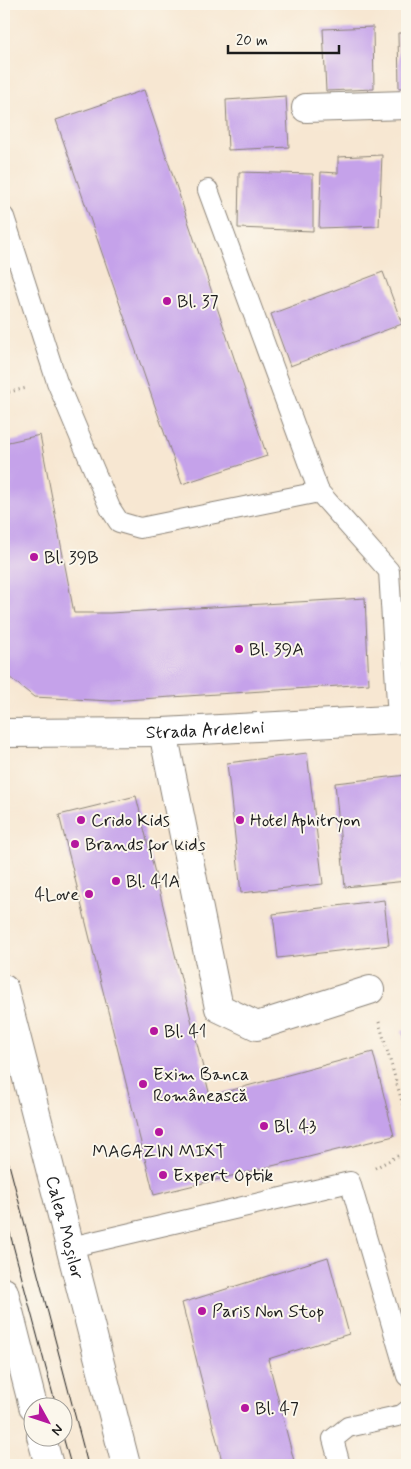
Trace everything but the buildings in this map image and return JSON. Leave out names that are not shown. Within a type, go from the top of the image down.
[{"type":"street","points":[[306,108],[407,105]]},
{"type":"street","name":"Strada Ardeleni","points":[[4,733],[163,732],[403,719]]},
{"type":"street","points":[[163,732],[219,1008],[257,1026],[370,990]]},
{"type":"street","name":"Calea Moșilor","points":[[4,989],[126,1465]]},
{"type":"street","points":[[4,1292],[31,1396]]},
{"type":"street","points":[[44,1446],[49,1465]]},
{"type":"lane","points":[[208,190],[319,492],[389,571],[403,719]]},
{"type":"lane","points":[[4,216],[57,382],[110,508],[119,522],[140,528],[319,492]]},
{"type":"lane","points":[[71,1247],[350,1182],[407,1376]]},
{"type":"lane","points":[[340,1465],[332,1439],[348,1427],[402,1415],[407,1411]]},
{"type":"path","points":[[370,990],[407,1119]]},
{"type":"path","points":[[350,1182],[407,1151]]},
{"type":"tram line","points":[[4,1145],[88,1465]]},
{"type":"tram line","points":[[4,1211],[53,1396]]},
{"type":"tram line","points":[[66,1446],[71,1465]]},
{"type":"place","name":"Bl. 37","points":[[167,301]]},
{"type":"place","name":"Bl. 39B","points":[[34,557]]},
{"type":"place","name":"Bl. 39A","points":[[239,649]]},
{"type":"place","name":"Crido Kids","points":[[81,820]]},
{"type":"place","name":"Hotel Aphitryon","points":[[240,820]]},
{"type":"place","name":"Brands for kids","points":[[75,844]]},
{"type":"place","name":"Bl. 41A","points":[[116,881]]},
{"type":"place","name":"4Love","points":[[89,894]]},
{"type":"place","name":"Bl. 41","points":[[154,1031]]},
{"type":"place","name":"Exim Banca Românească","points":[[143,1084]]},
{"type":"place","name":"Bl. 43","points":[[264,1126]]},
{"type":"place","name":"MAGAZIN MIXT","points":[[159,1132]]},
{"type":"place","name":"Expert Optik","points":[[163,1175]]},
{"type":"place","name":"Paris Non Stop","points":[[202,1311]]},
{"type":"place","name":"Bl. 47","points":[[245,1408]]}]
